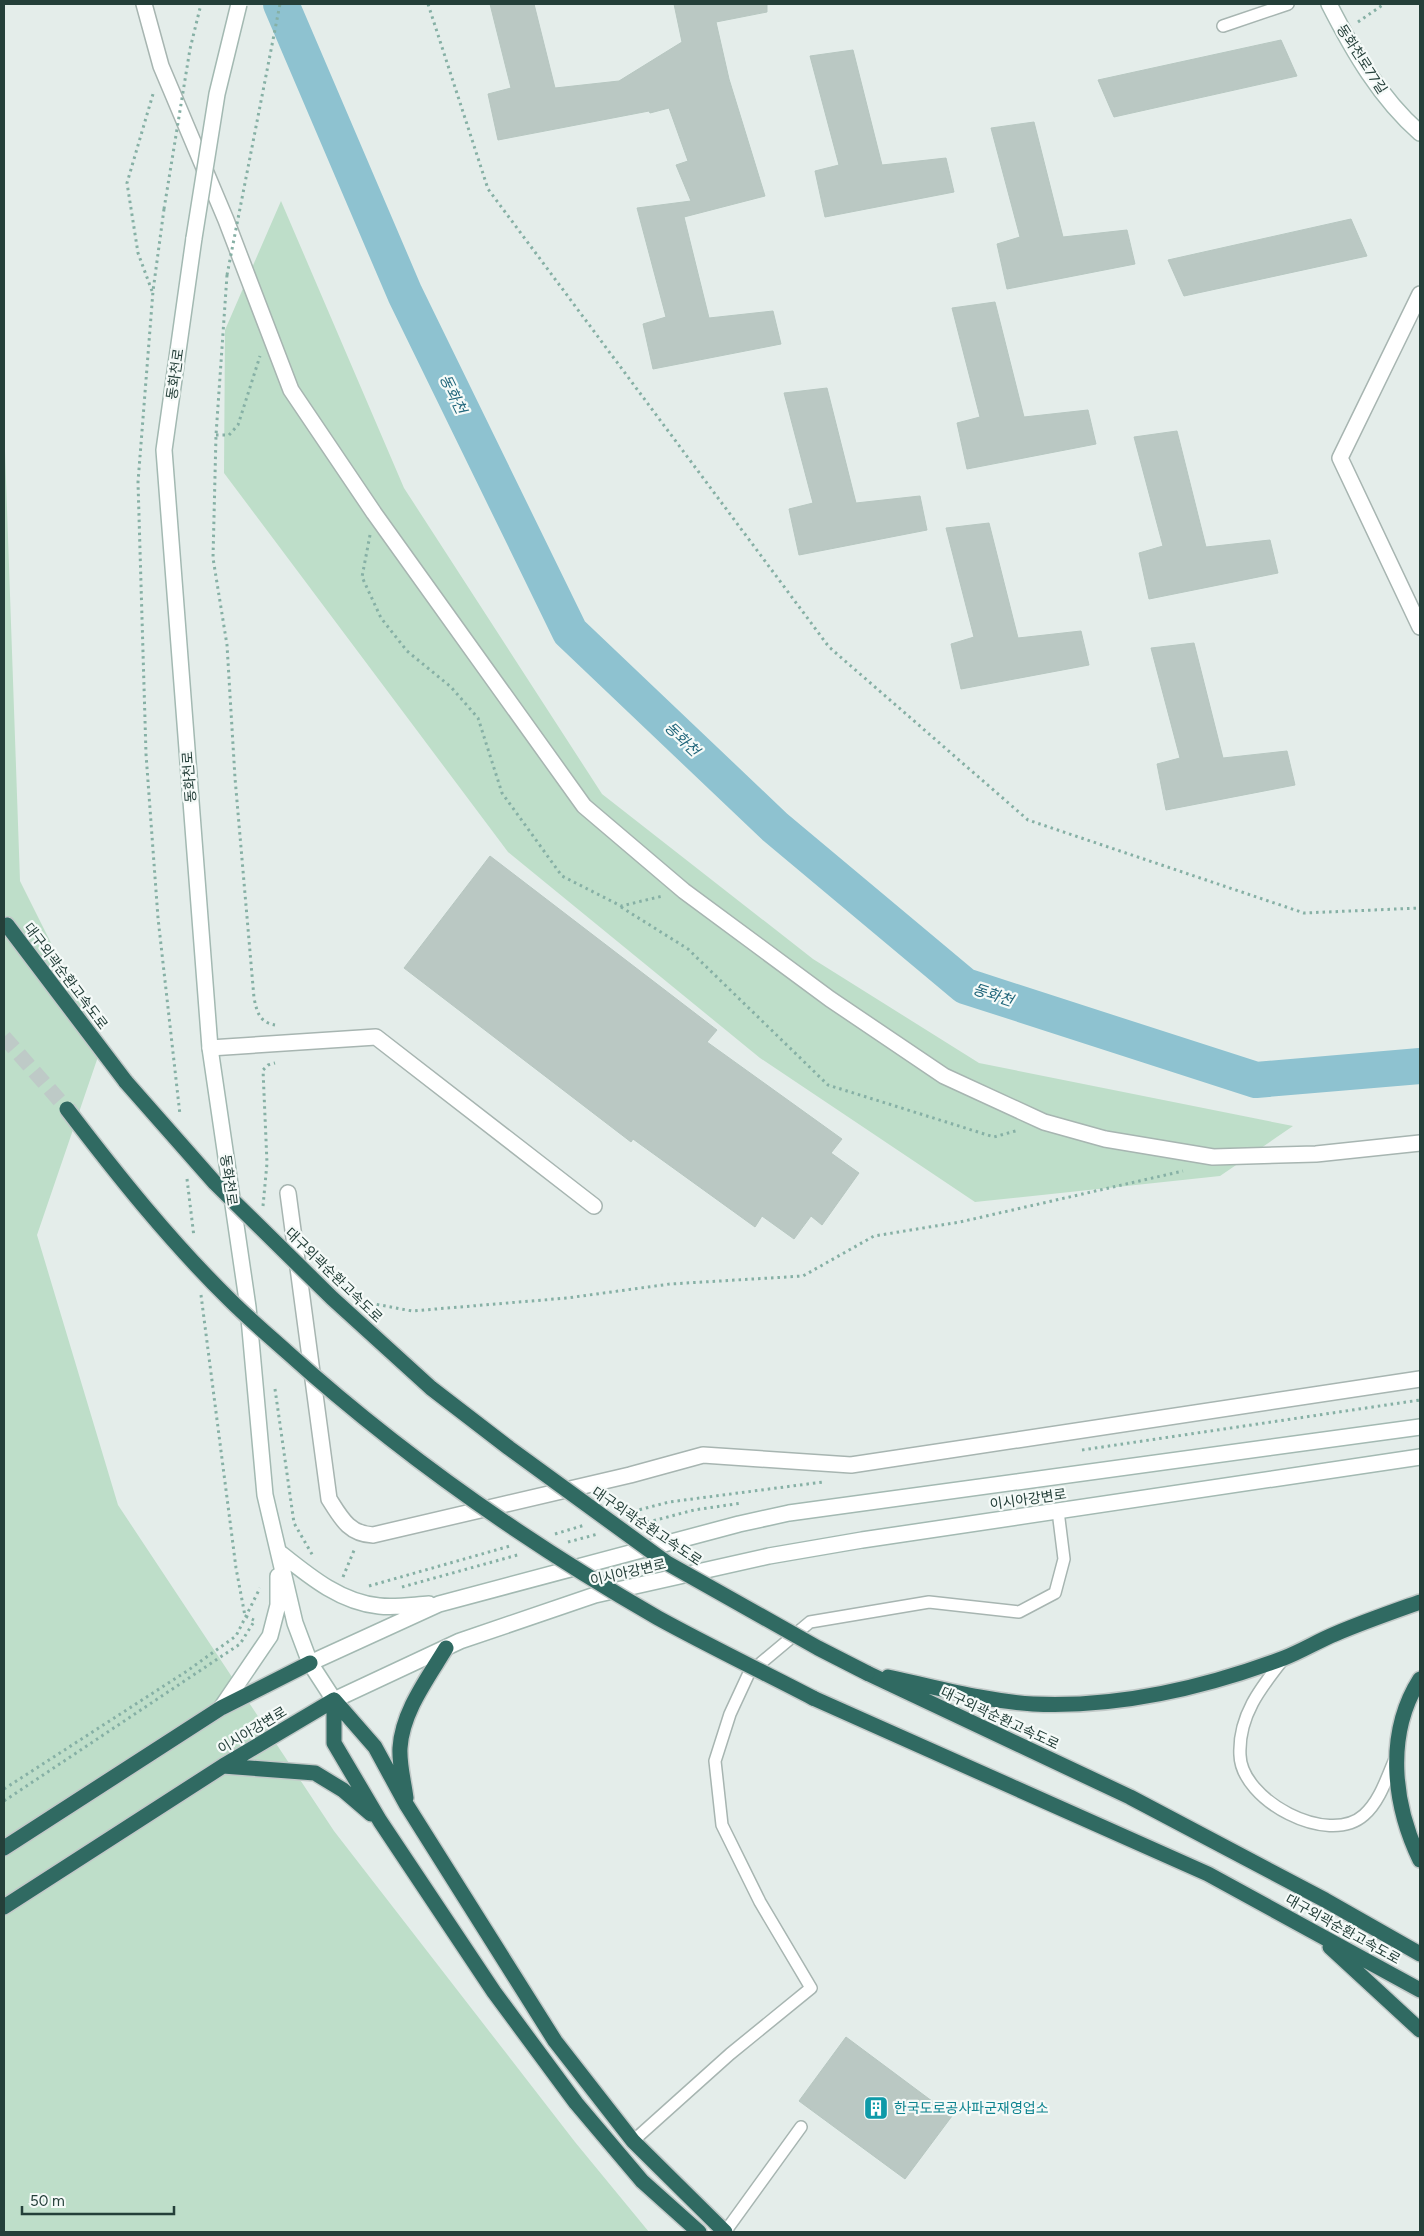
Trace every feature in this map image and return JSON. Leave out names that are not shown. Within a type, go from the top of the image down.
[{"type":"highway","name":"대구외곽순환고속도로","points":[[7,925],[126,1082],[215,1183],[332,1298],[431,1388],[667,1564],[818,1648],[1130,1797],[1325,1900],[1420,1954]]},
{"type":"highway","name":"대구외곽순환고속도로","points":[[67,1109],[110,1166],[180,1248],[231,1301],[330,1391],[434,1472],[526,1537],[660,1618],[813,1698],[1208,1874],[1420,1990]]},
{"type":"highway","points":[[867,1672],[1003,1701],[1074,1704],[1141,1699],[1204,1685],[1285,1657],[1334,1634],[1420,1602]]},
{"type":"highway","points":[[406,1804],[400,1750],[401,1734],[407,1716],[446,1648]]},
{"type":"highway","name":"이시아강변로","points":[[4,1848],[221,1708],[310,1663]]},
{"type":"highway","points":[[1420,1679],[1414,1689],[1401,1725],[1396,1755],[1402,1812],[1420,1860]]},
{"type":"highway","points":[[334,1700],[375,1748],[406,1804],[555,2041],[633,2141],[725,2232]]},
{"type":"highway","points":[[334,1700],[334,1743],[380,1821],[494,1992],[576,2103],[642,2181],[699,2232]]},
{"type":"highway","name":"이시아강변로","points":[[4,1908],[224,1766],[334,1700]]},
{"type":"highway","points":[[224,1766],[316,1773],[343,1790],[380,1821]]},
{"type":"highway","points":[[1310,1929],[1420,2030]]},
{"type":"main road","points":[[144,4],[161,66],[226,220],[291,390],[374,512],[584,806],[684,891],[830,999],[944,1076],[1044,1122],[1105,1139],[1213,1157],[1316,1154],[1420,1143]]},
{"type":"main road","name":"동화천로","points":[[239,4],[217,94],[194,238],[164,450],[210,1048],[248,1306],[265,1494],[279,1552]]},
{"type":"main road","name":"동화천로77길","points":[[1329,4],[1343,32],[1376,85],[1420,133]]},
{"type":"main road","points":[[1420,294],[1340,458],[1420,627]]},
{"type":"main road","points":[[210,1048],[376,1037],[594,1206]]},
{"type":"main road","points":[[288,1193],[329,1500],[342,1521],[361,1534],[374,1535],[630,1475],[703,1455],[851,1465],[1420,1379]]},
{"type":"main road","name":"이시아강변로","points":[[310,1663],[439,1604],[739,1524],[789,1513],[1420,1427]]},
{"type":"main road","name":"이시아강변로","points":[[334,1700],[446,1648],[595,1596],[760,1558],[862,1540],[1420,1457]]},
{"type":"main road","points":[[279,1552],[322,1585],[353,1601],[380,1606],[439,1604]]},
{"type":"main road","points":[[221,1708],[270,1636],[278,1605],[279,1552]]},
{"type":"main road","points":[[279,1552],[295,1623],[310,1663],[334,1700]]},
{"type":"lane","points":[[1223,26],[1288,4]]},
{"type":"lane","points":[[633,2141],[730,2054],[811,1988],[760,1902],[722,1825],[715,1761],[730,1714],[750,1674],[810,1622],[929,1602],[1019,1612],[1048,1597],[1055,1593],[1064,1559],[1058,1511]]},
{"type":"lane","points":[[1285,1657],[1259,1690],[1247,1714],[1241,1735],[1240,1756],[1245,1776],[1258,1793],[1286,1813],[1310,1822],[1348,1825],[1364,1815],[1378,1797],[1396,1755]]},
{"type":"lane","points":[[725,2232],[801,2127]]},
{"type":"path","points":[[181,1124],[158,918],[146,754],[138,482],[153,291],[164,209],[190,49],[201,4]]},
{"type":"path","points":[[280,4],[227,274],[216,435],[213,558],[227,645],[235,778],[254,998],[258,1015],[267,1023],[283,1026]]},
{"type":"path","points":[[428,4],[488,189],[828,647],[1028,820],[1304,913],[1420,908]]},
{"type":"path","points":[[1343,32],[1384,4]]},
{"type":"path","points":[[153,291],[138,253],[127,183],[161,66]]},
{"type":"path","points":[[216,435],[229,435],[238,425],[268,329]]},
{"type":"path","points":[[374,512],[362,577],[380,618],[407,651],[451,687],[478,718],[502,793],[562,876],[621,906],[688,949],[828,1085],[994,1137],[1044,1122]]},
{"type":"path","points":[[621,906],[684,891]]},
{"type":"path","points":[[359,1301],[412,1312],[567,1298],[670,1284],[803,1276],[874,1236],[960,1222],[1190,1169],[1213,1157]]},
{"type":"path","points":[[186,1174],[194,1242]]},
{"type":"path","points":[[200,1292],[236,1568],[245,1616]]},
{"type":"path","points":[[340,1594],[342,1578],[361,1534]]},
{"type":"path","points":[[4,1789],[187,1671],[236,1636],[260,1587]]},
{"type":"path","points":[[4,1801],[240,1644],[254,1620],[278,1605]]},
{"type":"path","points":[[245,1616],[254,1620]]},
{"type":"green space","points":[[281,201],[404,488],[602,794],[813,959],[979,1063],[1293,1126],[1220,1176],[975,1202],[760,1058],[508,852],[224,473],[225,330]]},
{"type":"green space","points":[[4,423],[20,881],[102,1045],[37,1235],[118,1505],[334,1831],[575,2142],[649,2232],[4,2232]]},
{"type":"building","points":[[490,4],[534,4],[555,88],[619,81],[682,42],[674,4],[767,4],[767,12],[716,22],[729,79],[765,196],[684,217],[709,318],[773,311],[781,344],[653,369],[643,324],[666,317],[637,208],[691,201],[676,165],[688,161],[669,108],[498,140],[488,94],[511,88]]},
{"type":"building","points":[[1281,40],[1297,76],[1114,117],[1098,80]]},
{"type":"building","points":[[853,50],[882,165],[946,158],[954,192],[825,217],[815,171],[839,165],[810,56]]},
{"type":"building","points":[[1034,122],[1063,237],[1127,230],[1135,264],[1007,289],[997,244],[1020,237],[991,128]]},
{"type":"building","points":[[1351,219],[1367,256],[1184,296],[1168,260]]},
{"type":"building","points":[[995,302],[1024,417],[1088,410],[1096,444],[967,469],[957,423],[980,417],[952,308]]},
{"type":"building","points":[[827,388],[856,503],[920,496],[927,530],[799,555],[789,509],[813,503],[784,393]]},
{"type":"building","points":[[1177,431],[1206,547],[1270,540],[1278,573],[1149,599],[1139,553],[1163,546],[1134,437]]},
{"type":"building","points":[[989,523],[1018,638],[1081,631],[1089,665],[961,689],[951,644],[974,637],[946,528]]},
{"type":"building","points":[[1194,643],[1223,758],[1287,751],[1295,785],[1166,810],[1157,764],[1180,758],[1151,648]]},
{"type":"building","points":[[490,856],[717,1030],[707,1042],[842,1139],[831,1153],[859,1173],[822,1225],[811,1216],[794,1239],[762,1216],[755,1227],[633,1139],[631,1142],[404,968]]},
{"type":"building","name":"한국도로공사파군재영업소","points":[[846,2037],[952,2116],[905,2179],[799,2101]]},
{"type":"waterway","name":"동화천","points":[[281,4],[405,294],[570,632],[775,827],[965,986],[1256,1080],[1420,1066]]},
{"type":"tunnel","points":[[4,1037],[67,1109]]},
{"type":"place","name":"한국도로공사파군재영업소","points":[[876,2108]]}]
